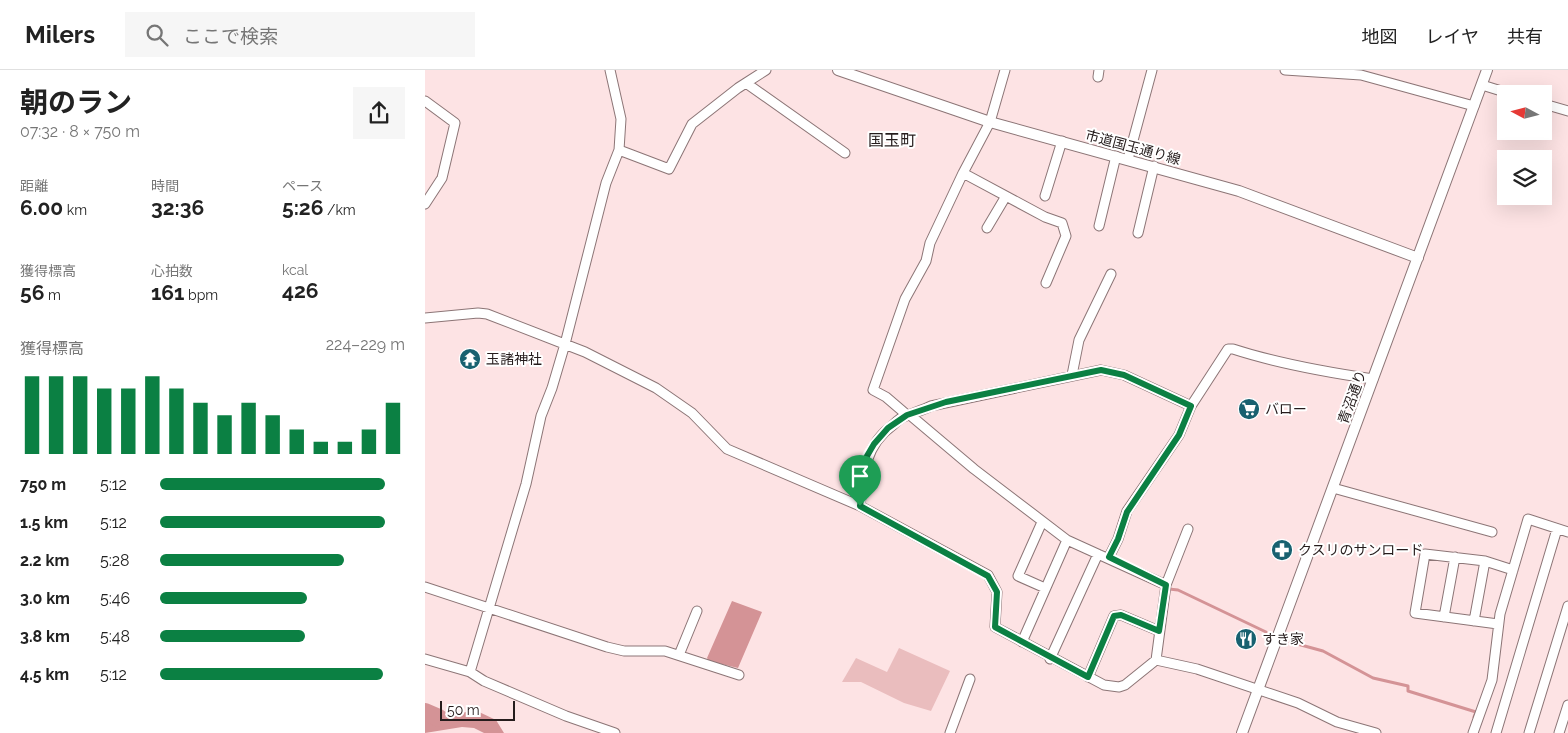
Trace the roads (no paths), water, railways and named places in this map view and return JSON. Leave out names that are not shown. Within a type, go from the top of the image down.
[{"type":"street","points":[[471,672],[526,484],[541,416],[565,344],[606,183],[619,150],[621,119],[610,70]]},
{"type":"street","points":[[619,150],[669,169],[692,124],[766,70]]},
{"type":"street","name":"市道国玉通り線","points":[[838,70],[990,122],[1239,191],[1418,258]]},
{"type":"street","points":[[1005,70],[990,122],[963,173],[930,243],[926,261],[899,314],[894,334],[873,390],[886,397],[942,444],[1067,540],[1109,557],[1166,585]]},
{"type":"street","points":[[1128,159],[1152,70]]},
{"type":"street","points":[[1285,70],[1362,72],[1474,106]]},
{"type":"street","name":"青沼通り","points":[[1242,733],[1487,70]]},
{"type":"street","points":[[746,83],[845,153]]},
{"type":"street","points":[[1482,85],[1497,90]]},
{"type":"street","points":[[425,101],[455,123],[442,178],[425,204]]},
{"type":"street","points":[[1553,107],[1568,111]]},
{"type":"street","points":[[1045,196],[1062,141]]},
{"type":"street","points":[[1099,226],[1116,156]]},
{"type":"street","points":[[1138,234],[1154,166]]},
{"type":"street","points":[[963,173],[1045,217],[1062,223],[1066,236],[1046,284]]},
{"type":"street","points":[[987,228],[1006,196]]},
{"type":"street","points":[[1072,375],[1079,340],[1111,274]]},
{"type":"street","points":[[425,318],[478,313],[487,314],[565,344],[669,396],[692,413],[727,449],[765,463],[860,506],[988,576],[997,592],[995,627],[1051,659],[1104,685],[1119,687],[1131,681],[1156,660],[1166,585],[1187,529]]},
{"type":"street","points":[[1109,557],[1118,539],[1127,512],[1179,435],[1191,406],[1228,349],[1319,372],[1373,379]]},
{"type":"street","points":[[860,506],[867,456],[874,444],[888,428],[908,415],[946,402],[1101,370],[1113,372],[1191,406]]},
{"type":"street","points":[[1333,488],[1491,532]]},
{"type":"street","points":[[1473,733],[1492,680],[1498,624],[1528,519],[1568,532]]},
{"type":"street","points":[[1042,522],[1018,576],[1045,588]]},
{"type":"street","points":[[1496,733],[1557,529]]},
{"type":"street","points":[[1022,642],[1067,540]]},
{"type":"street","points":[[1051,659],[1098,554]]},
{"type":"street","points":[[1498,624],[1415,613],[1425,554],[1485,561],[1513,570]]},
{"type":"street","points":[[1444,617],[1455,557]]},
{"type":"street","points":[[1473,621],[1485,561]]},
{"type":"street","points":[[425,587],[615,649],[624,651],[656,650],[679,655],[739,675]]},
{"type":"street","points":[[1529,733],[1568,606]]},
{"type":"street","points":[[679,655],[697,611]]},
{"type":"street","points":[[1088,677],[1114,616],[1121,615],[1159,631]]},
{"type":"street","points":[[425,659],[471,672],[484,681],[566,716],[615,733]]},
{"type":"street","points":[[1156,660],[1197,669],[1298,703],[1337,722],[1376,733]]},
{"type":"street","points":[[950,733],[970,679]]},
{"type":"street","points":[[1559,733],[1568,705]]},
{"type":"waterway","points":[[1169,589],[1178,590],[1266,632]]},
{"type":"waterway","points":[[1290,642],[1323,651],[1373,678],[1408,686],[1408,691],[1476,712],[1474,717]]},
{"type":"waterway","points":[[425,712],[439,718]]},
{"type":"place","name":"玉諸神社","points":[[470,359]]},
{"type":"place","name":"バロー","points":[[1249,409]]},
{"type":"place","name":"クスリのサンロード","points":[[1282,550]]},
{"type":"place","name":"すき家","points":[[1246,639]]},
{"type":"district","name":"国玉町","points":[[892,140]]}]
